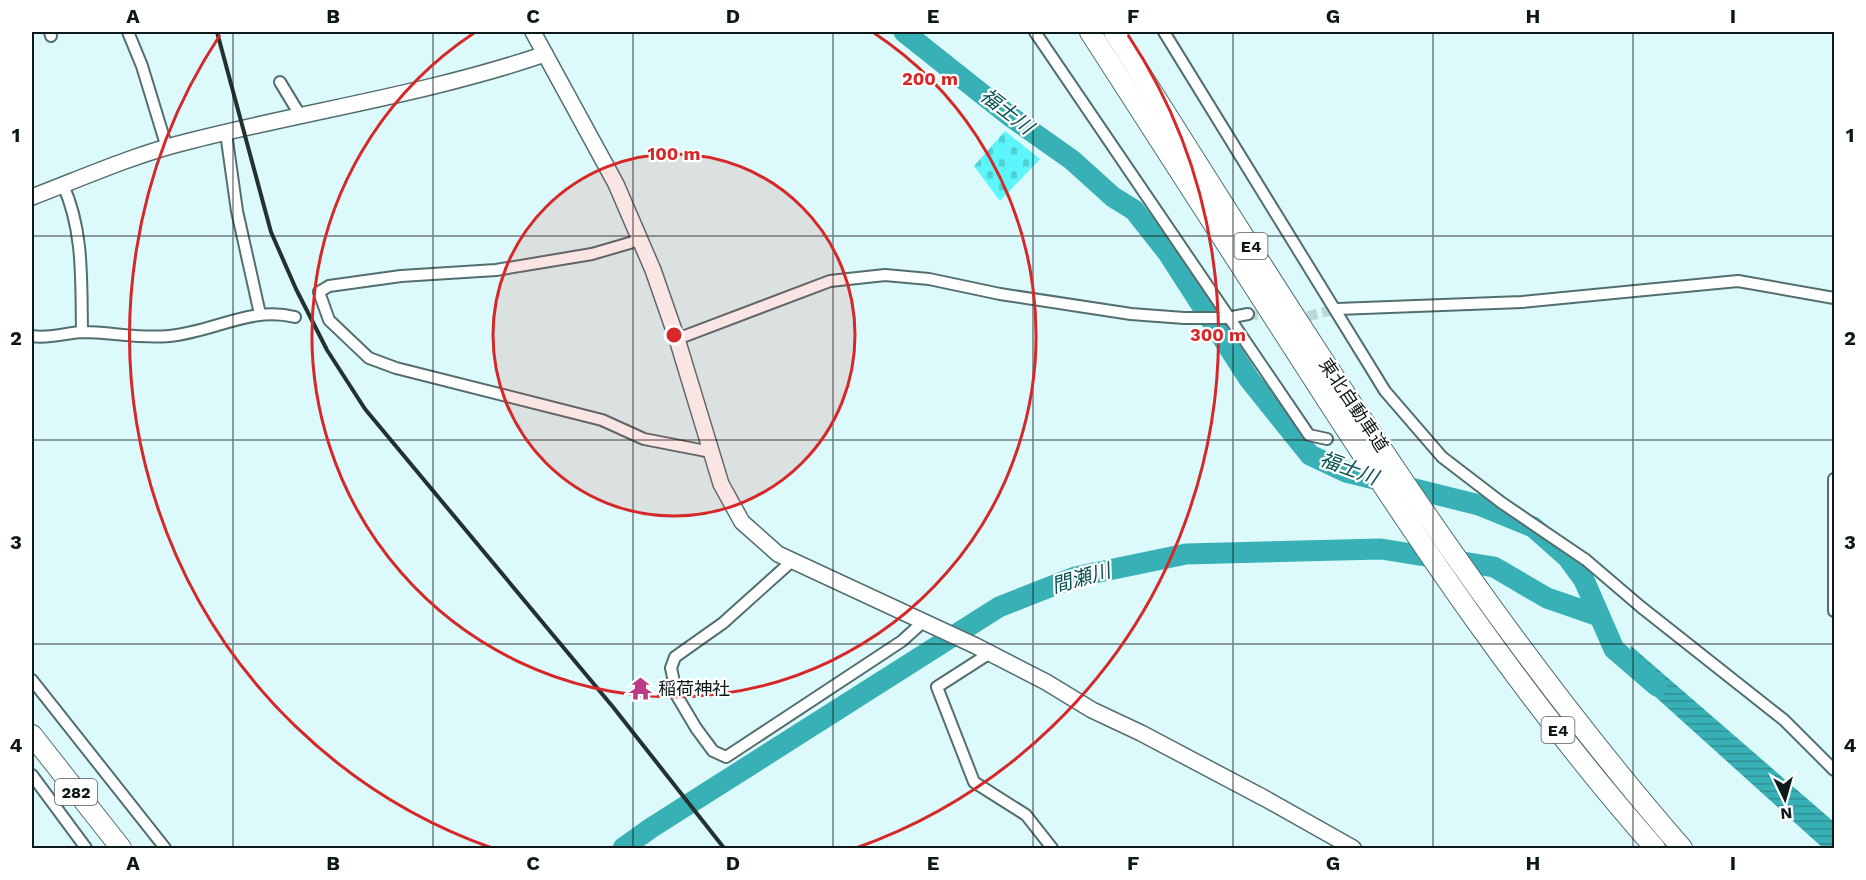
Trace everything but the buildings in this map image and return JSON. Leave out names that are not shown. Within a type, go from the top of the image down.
[{"type":"highway","name":"東北自動車道","points":[[1090,32],[1362,454],[1466,608],[1554,724],[1655,849]]},
{"type":"highway","name":"東北自動車道","points":[[1114,32],[1333,374],[1492,609],[1567,710],[1682,849]]},
{"type":"highway","name":"282","points":[[32,735],[121,849]]},
{"type":"street","points":[[128,32],[142,66],[167,148]]},
{"type":"street","points":[[533,32],[616,184],[640,240],[677,339],[721,484],[742,522],[762,542],[792,561],[983,649],[1046,682],[1092,710],[1142,733],[1266,799],[1353,849]]},
{"type":"street","points":[[1035,32],[1309,435],[1327,439]]},
{"type":"street","points":[[1164,32],[1385,391],[1442,457],[1502,503],[1586,560],[1641,608],[1784,720],[1834,770]]},
{"type":"street","points":[[32,198],[167,148],[300,115],[462,80],[545,54]]},
{"type":"street","points":[[280,82],[300,115]]},
{"type":"street","points":[[225,133],[237,211],[260,314]]},
{"type":"street","points":[[63,185],[72,204],[80,242],[82,332]]},
{"type":"street","points":[[640,240],[592,254],[496,270],[401,276],[329,286],[319,292],[329,320],[369,358],[396,368],[603,420],[644,439],[711,452]]},
{"type":"street","points":[[677,339],[830,281],[885,275],[929,279],[1000,294],[1131,314],[1184,318],[1228,318],[1248,314]]},
{"type":"street","points":[[1336,309],[1522,302],[1738,281],[1834,298]]},
{"type":"street","points":[[32,336],[82,332],[170,336],[260,314],[276,312],[295,317]]},
{"type":"street","points":[[1834,479],[1834,611]]},
{"type":"street","points":[[792,561],[723,623],[675,657],[671,668],[677,696],[696,728],[713,751],[726,757],[928,623]]},
{"type":"street","points":[[983,649],[937,687],[974,782],[1026,815],[1052,849]]},
{"type":"street","points":[[32,680],[165,849]]},
{"type":"street","points":[[32,775],[86,849]]},
{"type":"green space","points":[[1005,131],[1040,159],[1000,201],[974,166]]},
{"type":"shaded area","points":[[1630,645],[1834,822],[1834,848],[1823,848],[1639,682]]},
{"type":"waterway","name":"福士川","points":[[904,32],[1011,117],[1072,160],[1113,197],[1134,210],[1168,253],[1249,379],[1310,455],[1346,472],[1479,505],[1533,527],[1568,558],[1584,580],[1614,649],[1657,686]]},
{"type":"waterway","name":"間瀬川","points":[[623,848],[999,607],[1075,577],[1186,554],[1381,549],[1494,567],[1547,598],[1599,616]]},
{"type":"tunnel","points":[[1293,320],[1337,309]]},
{"type":"tunnel","points":[[1248,314],[1274,317]]},
{"type":"railway","points":[[217,32],[271,232],[296,289],[327,350],[365,409],[613,707],[724,848]]},
{"type":"place","name":"稲荷神社","points":[[640,688]]}]
